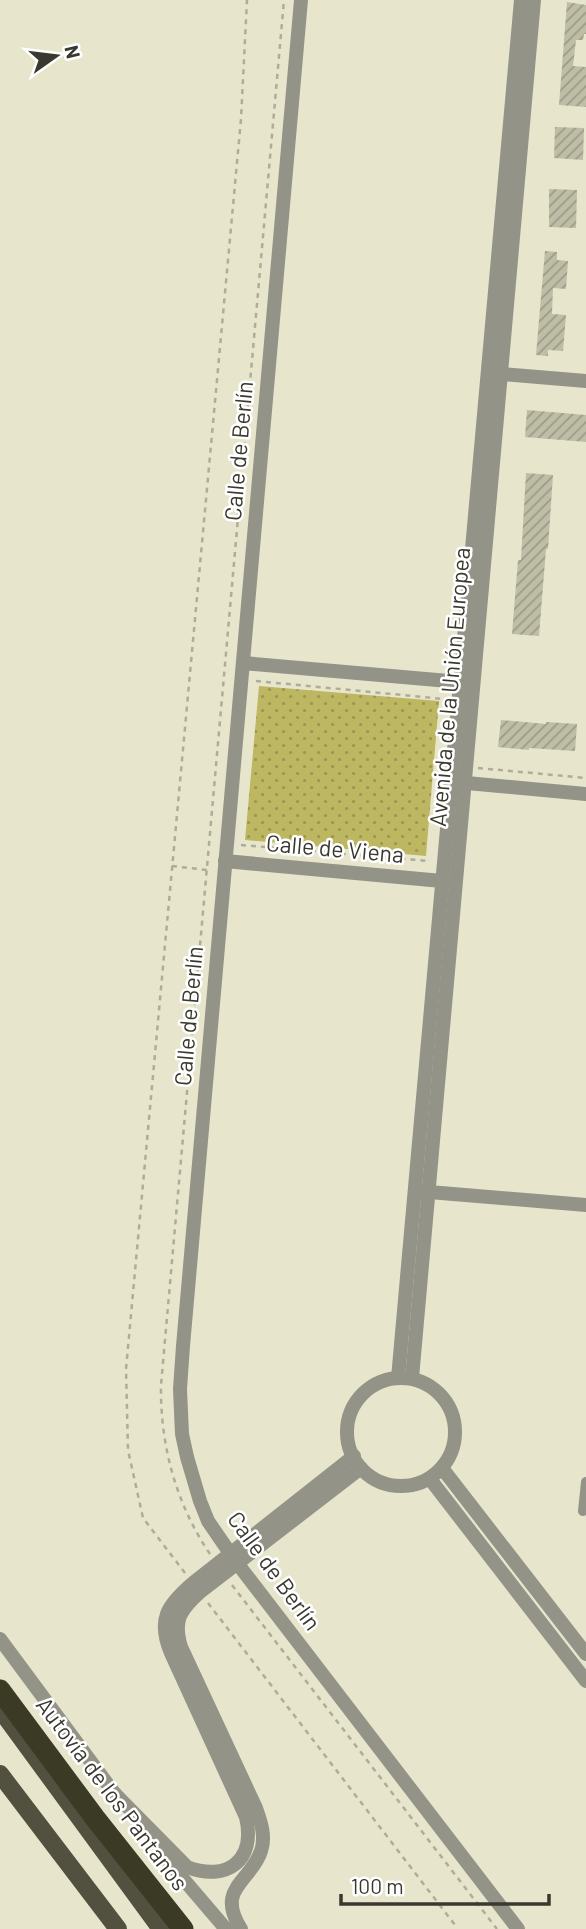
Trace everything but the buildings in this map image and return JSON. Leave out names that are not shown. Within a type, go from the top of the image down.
[{"type":"highway","name":"Autovía de los Pantanos","points":[[0,1690],[95,1818],[183,1929]]},
{"type":"main road","points":[[0,1709],[160,1929]]},
{"type":"main road","points":[[0,1774],[118,1929]]},
{"type":"street","name":"Calle de Berlín","points":[[301,0],[180,1389],[182,1434],[192,1479],[208,1521],[234,1559],[519,1929]]},
{"type":"street","name":"Avenida de la Unión Europea","points":[[421,1191],[442,881],[457,782],[466,767],[521,0]]},
{"type":"street","name":"Avenida de la Unión Europea","points":[[405,1378],[457,782],[460,682],[534,0]]},
{"type":"street","points":[[494,374],[586,381]]},
{"type":"street","points":[[243,663],[460,682]]},
{"type":"street","points":[[457,782],[586,794]]},
{"type":"street","name":"Calle de Viena","points":[[225,861],[442,881]]},
{"type":"street","points":[[421,1191],[586,1205]]},
{"type":"street","points":[[391,1378],[405,1378],[426,1383],[441,1394],[451,1409],[456,1426],[454,1444],[442,1468],[421,1483],[404,1486],[386,1484],[370,1476],[349,1448],[347,1429],[351,1412],[360,1396],[374,1384],[391,1378]]},
{"type":"street","points":[[115,1794],[187,1867],[199,1871],[224,1870],[243,1856],[250,1833],[246,1817],[166,1641],[164,1629],[169,1608],[175,1599],[234,1559],[357,1462]]},
{"type":"street","points":[[442,1468],[586,1654]]},
{"type":"street","points":[[429,1479],[586,1681]]},
{"type":"street","points":[[583,1511],[586,1482]]},
{"type":"street","points":[[220,1569],[183,1608],[177,1626],[181,1647],[256,1808],[263,1830],[261,1852],[239,1882],[232,1899],[233,1913],[241,1929]]},
{"type":"street","points":[[0,1639],[115,1794],[226,1929]]},
{"type":"path","points":[[284,0],[161,1385],[161,1411],[166,1453],[176,1487],[187,1516],[220,1569],[497,1929]]},
{"type":"path","points":[[224,678],[438,697],[446,699],[448,703]]},
{"type":"path","points":[[466,767],[586,778]]},
{"type":"path","points":[[210,842],[433,860]]},
{"type":"path","points":[[172,866],[207,870]]},
{"type":"shaded area","points":[[259,686],[439,701],[426,856],[245,840]]}]
